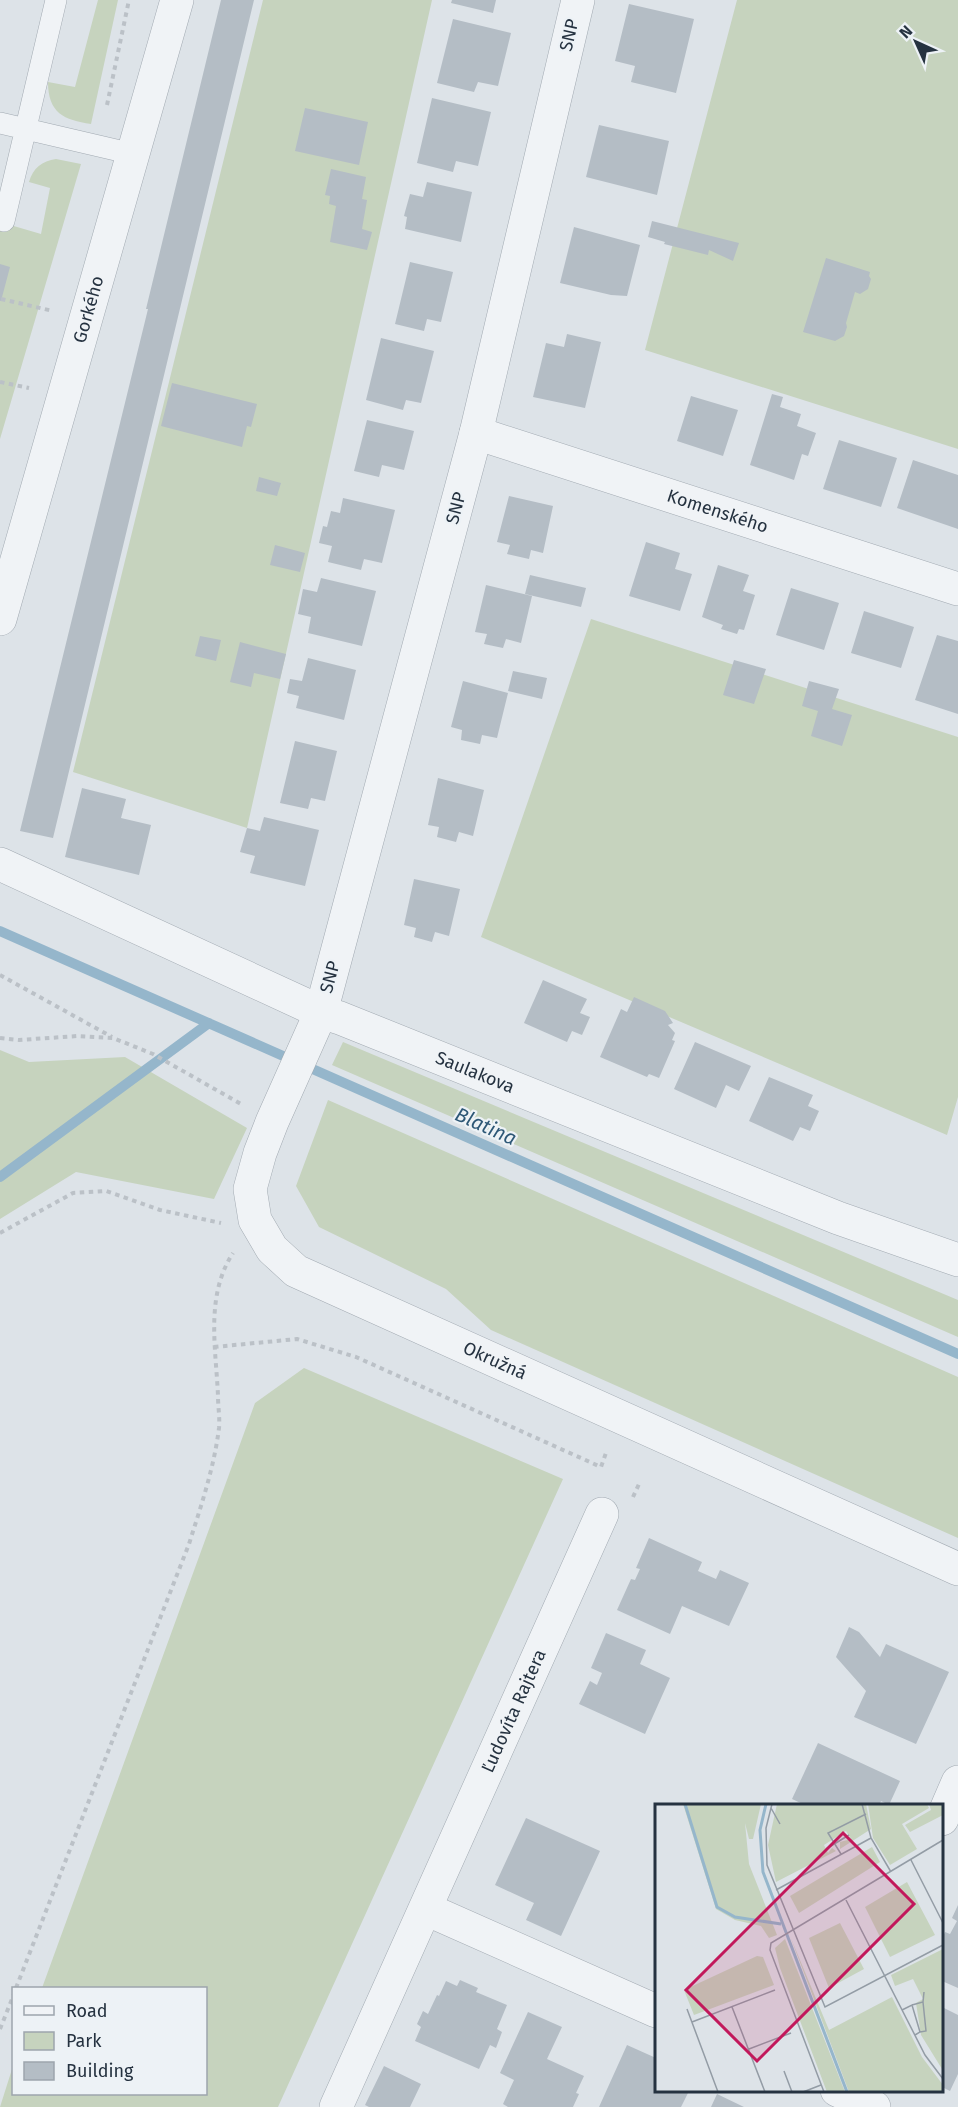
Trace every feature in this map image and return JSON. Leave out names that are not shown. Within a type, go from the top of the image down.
[{"type":"street","name":"Gorkého","points":[[0,619],[177,0]]},
{"type":"street","name":"SNP","points":[[316,1024],[476,433],[578,0]]},
{"type":"street","name":"Komenského","points":[[476,433],[958,589]]},
{"type":"street","name":"Saulakova","points":[[0,864],[316,1024],[351,1022],[838,1218],[958,1260]]},
{"type":"street","name":"Okružná","points":[[316,1024],[260,1153],[250,1189],[255,1220],[272,1249],[296,1271],[958,1569]]},
{"type":"street","name":"Ľudovíta Rajtera","points":[[336,2107],[602,1514]]},
{"type":"street","points":[[943,1817],[958,1782]]},
{"type":"street","points":[[426,1909],[655,2010]]},
{"type":"street","points":[[839,2092],[874,2107]]},
{"type":"lane","points":[[4,221],[56,0]]},
{"type":"lane","points":[[0,123],[133,154]]},
{"type":"path","points":[[1,298],[86,319]]},
{"type":"path","points":[[0,975],[113,1038],[279,1109]]},
{"type":"path","points":[[0,1038],[19,1040],[78,1036],[113,1038]]},
{"type":"path","points":[[0,1233],[73,1193],[106,1191],[160,1210],[230,1224],[255,1220]]},
{"type":"path","points":[[17,1987],[189,1544],[208,1485],[219,1427],[214,1347],[217,1290],[226,1263],[255,1220]]},
{"type":"path","points":[[214,1347],[297,1339],[356,1357],[601,1467]]},
{"type":"path","points":[[0,2029],[12,1999]]},
{"type":"green space","points":[[98,0],[118,0],[91,124],[73,120],[59,113],[51,101],[48,82],[75,87]]},
{"type":"green space","points":[[263,0],[432,0],[247,828],[73,772]]},
{"type":"green space","points":[[737,0],[958,0],[958,449],[645,350]]},
{"type":"green space","points":[[56,159],[81,164],[0,439],[0,222],[41,234],[50,188],[29,182],[39,166],[46,161]]},
{"type":"green space","points":[[591,619],[958,737],[958,1097],[947,1135],[481,937]]},
{"type":"green space","points":[[343,1042],[958,1300],[958,1337],[332,1065]]},
{"type":"green space","points":[[0,1050],[29,1062],[125,1057],[247,1128],[214,1199],[76,1172],[0,1219]]},
{"type":"green space","points":[[328,1100],[958,1377],[958,1538],[491,1330],[446,1289],[319,1227],[296,1186]]},
{"type":"green space","points":[[304,1368],[563,1479],[278,2107],[0,2107],[12,2069],[12,2095],[207,2095],[207,1987],[42,1987],[255,1403]]},
{"type":"building","points":[[221,0],[254,0],[53,838],[20,831],[148,309],[146,309]]},
{"type":"building","points":[[452,0],[496,0],[493,13],[451,3]]},
{"type":"building","points":[[629,4],[694,19],[676,93],[631,82],[635,66],[615,61]]},
{"type":"building","points":[[453,19],[511,33],[498,86],[478,82],[474,92],[437,83]]},
{"type":"building","points":[[432,98],[491,112],[478,166],[456,161],[453,172],[417,163]]},
{"type":"building","points":[[305,108],[368,122],[359,165],[295,151]]},
{"type":"building","points":[[599,125],[669,141],[657,195],[586,177]]},
{"type":"building","points":[[331,169],[366,177],[362,199],[367,200],[362,229],[372,232],[367,250],[330,242],[336,206],[329,204],[330,196],[325,195]]},
{"type":"building","points":[[427,182],[472,192],[461,242],[405,229],[407,217],[404,216],[410,194],[423,197]]},
{"type":"building","points":[[652,221],[739,243],[733,261],[709,250],[708,255],[664,244],[665,242],[648,237]]},
{"type":"building","points":[[574,227],[640,245],[627,296],[611,295],[560,283]]},
{"type":"building","points":[[826,258],[870,272],[871,279],[868,289],[860,294],[855,292],[844,336],[835,341],[803,332]]},
{"type":"building","points":[[410,262],[453,272],[441,322],[427,319],[424,331],[395,324]]},
{"type":"building","points":[[0,264],[10,267],[1,301],[0,301]]},
{"type":"building","points":[[567,334],[601,342],[585,408],[533,397],[546,343],[564,347]]},
{"type":"building","points":[[381,338],[434,351],[421,403],[406,400],[403,410],[366,400]]},
{"type":"building","points":[[172,383],[257,404],[251,427],[247,426],[242,447],[161,426]]},
{"type":"building","points":[[772,394],[783,397],[780,407],[801,414],[797,426],[816,433],[808,456],[802,454],[794,480],[750,465]]},
{"type":"building","points":[[691,396],[738,410],[723,456],[677,441]]},
{"type":"building","points":[[367,420],[414,431],[404,470],[382,465],[379,477],[354,471]]},
{"type":"building","points":[[839,440],[897,458],[881,507],[823,489]]},
{"type":"building","points":[[913,460],[958,475],[958,529],[897,508]]},
{"type":"building","points":[[259,477],[281,483],[277,496],[256,491]]},
{"type":"building","points":[[509,496],[553,506],[543,553],[531,550],[529,559],[507,554],[510,545],[497,542]]},
{"type":"building","points":[[343,498],[395,510],[382,563],[364,559],[361,570],[328,562],[332,546],[319,543],[323,526],[327,527],[331,511],[340,513]]},
{"type":"building","points":[[646,542],[680,553],[675,569],[692,574],[680,611],[629,596]]},
{"type":"building","points":[[275,545],[305,553],[300,572],[270,565]]},
{"type":"building","points":[[718,565],[749,575],[743,591],[755,595],[744,630],[739,629],[737,634],[721,629],[723,625],[702,617]]},
{"type":"building","points":[[530,575],[586,588],[581,607],[525,594]]},
{"type":"building","points":[[321,578],[376,591],[362,646],[308,633],[311,617],[298,614],[303,589],[317,592]]},
{"type":"building","points":[[486,585],[532,596],[521,643],[506,639],[503,648],[484,644],[487,634],[475,632]]},
{"type":"building","points":[[791,588],[839,603],[824,650],[776,635]]},
{"type":"building","points":[[864,611],[914,627],[901,668],[851,653]]},
{"type":"building","points":[[937,635],[958,641],[958,714],[915,700]]},
{"type":"building","points":[[200,636],[221,640],[216,661],[195,656]]},
{"type":"building","points":[[240,642],[286,654],[280,679],[254,673],[251,687],[230,682]]},
{"type":"building","points":[[308,658],[356,670],[344,720],[296,708],[299,696],[287,693],[290,679],[302,681]]},
{"type":"building","points":[[734,660],[766,669],[754,704],[723,695]]},
{"type":"building","points":[[513,671],[547,678],[542,699],[508,691]]},
{"type":"building","points":[[463,681],[508,693],[497,738],[482,735],[480,744],[461,740],[462,730],[451,727]]},
{"type":"building","points":[[809,681],[839,689],[832,709],[852,715],[842,746],[811,736],[818,711],[802,706]]},
{"type":"building","points":[[295,741],[337,751],[325,801],[311,798],[308,809],[280,803]]},
{"type":"building","points":[[438,778],[484,790],[473,836],[459,832],[456,842],[437,837],[439,827],[428,825]]},
{"type":"building","points":[[82,788],[126,799],[121,818],[151,825],[139,875],[65,857]]},
{"type":"building","points":[[264,817],[319,830],[305,886],[250,873],[255,856],[240,852],[247,828],[260,831]]},
{"type":"building","points":[[414,879],[460,889],[449,936],[435,932],[432,942],[414,937],[416,928],[404,925]]},
{"type":"building","points":[[543,980],[587,999],[580,1013],[590,1017],[582,1035],[572,1031],[567,1042],[524,1023]]},
{"type":"building","points":[[634,997],[665,1011],[673,1023],[668,1025],[675,1033],[672,1040],[675,1041],[659,1078],[649,1074],[647,1077],[600,1057],[621,1009],[627,1012]]},
{"type":"building","points":[[695,1042],[751,1066],[739,1091],[726,1085],[716,1108],[674,1089]]},
{"type":"building","points":[[769,1077],[813,1095],[808,1106],[819,1111],[810,1131],[800,1127],[793,1141],[749,1121]]},
{"type":"building","points":[[649,1538],[702,1562],[698,1571],[716,1579],[720,1570],[749,1583],[729,1626],[682,1606],[670,1634],[617,1610],[631,1579],[635,1580],[640,1569],[636,1568]]},
{"type":"building","points":[[849,1627],[859,1632],[880,1657],[886,1644],[949,1672],[916,1744],[854,1717],[866,1691],[836,1657]]},
{"type":"building","points":[[606,1633],[646,1650],[640,1664],[670,1678],[645,1734],[579,1704],[590,1681],[597,1685],[602,1673],[591,1668]]},
{"type":"building","points":[[818,1743],[900,1781],[889,1804],[881,1801],[880,1804],[803,1804],[792,1799]]},
{"type":"building","points":[[526,1818],[600,1851],[561,1936],[526,1920],[534,1903],[495,1885]]},
{"type":"building","points":[[958,1905],[958,1988],[943,1981],[943,1937],[945,1932],[950,1934],[957,1921],[952,1918]]},
{"type":"building","points":[[460,1980],[478,1988],[476,1992],[507,2005],[497,2029],[502,2032],[496,2048],[490,2045],[479,2069],[415,2041],[421,2027],[417,2024],[423,2011],[428,2014],[446,1981],[457,1986]]},
{"type":"building","points":[[943,2008],[958,2015],[958,2074],[950,2091],[943,2088]]},
{"type":"building","points":[[528,2012],[562,2027],[547,2059],[584,2076],[576,2093],[579,2094],[573,2107],[508,2107],[503,2104],[514,2080],[500,2073]]},
{"type":"building","points":[[627,2045],[655,2058],[655,2092],[688,2092],[681,2107],[599,2107]]},
{"type":"building","points":[[384,2066],[421,2084],[410,2107],[369,2107],[365,2105]]},
{"type":"building","points":[[717,2094],[744,2107],[711,2107]]},
{"type":"waterway","name":"Blatina","points":[[0,931],[958,1354]]},
{"type":"waterway","points":[[0,1177],[209,1023]]}]
